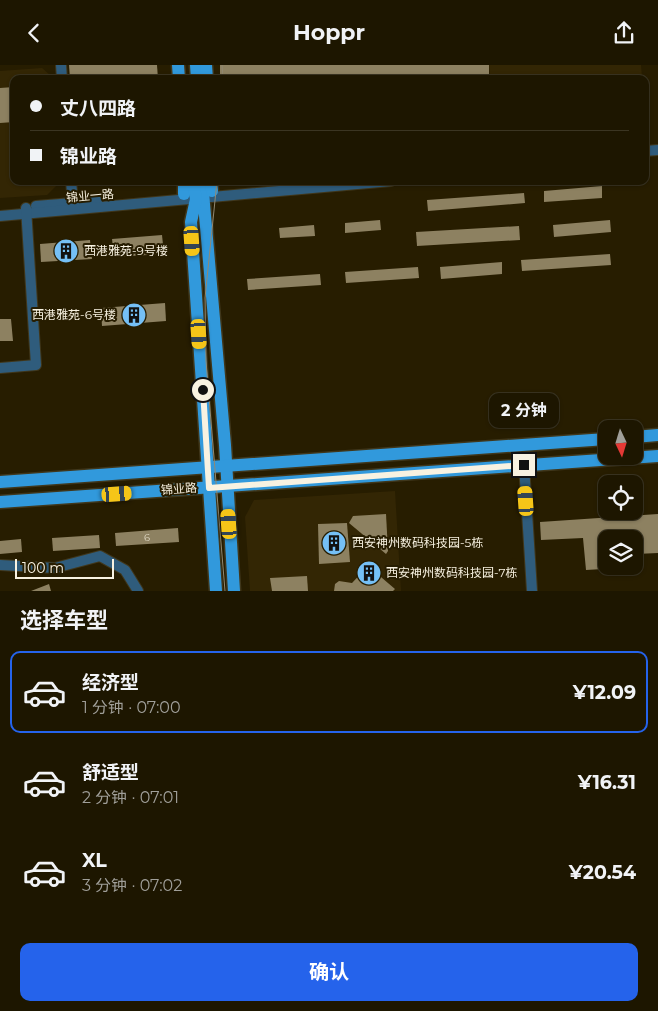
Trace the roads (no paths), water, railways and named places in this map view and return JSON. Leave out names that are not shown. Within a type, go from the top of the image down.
[{"type":"main road","points":[[198,189],[212,289],[225,445],[234,591]]},
{"type":"main road","points":[[198,189],[191,222],[216,591]]},
{"type":"main road","points":[[643,436],[658,435]]},
{"type":"main road","name":"锦业路","points":[[0,482],[598,440]]},
{"type":"main road","name":"锦业路","points":[[0,502],[658,456]]},
{"type":"street","points":[[71,185],[73,203]]},
{"type":"street","name":"锦业一路","points":[[0,216],[73,203],[198,189],[258,185]]},
{"type":"street","name":"锦业一路","points":[[0,209],[26,211],[198,189],[294,185]]},
{"type":"street","points":[[0,368],[36,365],[26,211]]},
{"type":"street","points":[[524,465],[532,591]]},
{"type":"street","points":[[0,565],[55,568],[100,556],[125,570],[138,591]]},
{"type":"tram line","points":[[222,65],[223,75]]},
{"type":"tram line","points":[[217,185],[205,298],[206,361],[225,591]]},
{"type":"place","name":"西港雅苑-9号楼","points":[[66,251]]},
{"type":"place","name":"西港雅苑-6号楼","points":[[134,315]]},
{"type":"place","name":"西安神州数码科技园-5栋","points":[[334,543]]},
{"type":"place","name":"西安神州数码科技园-7栋","points":[[369,573]]}]
